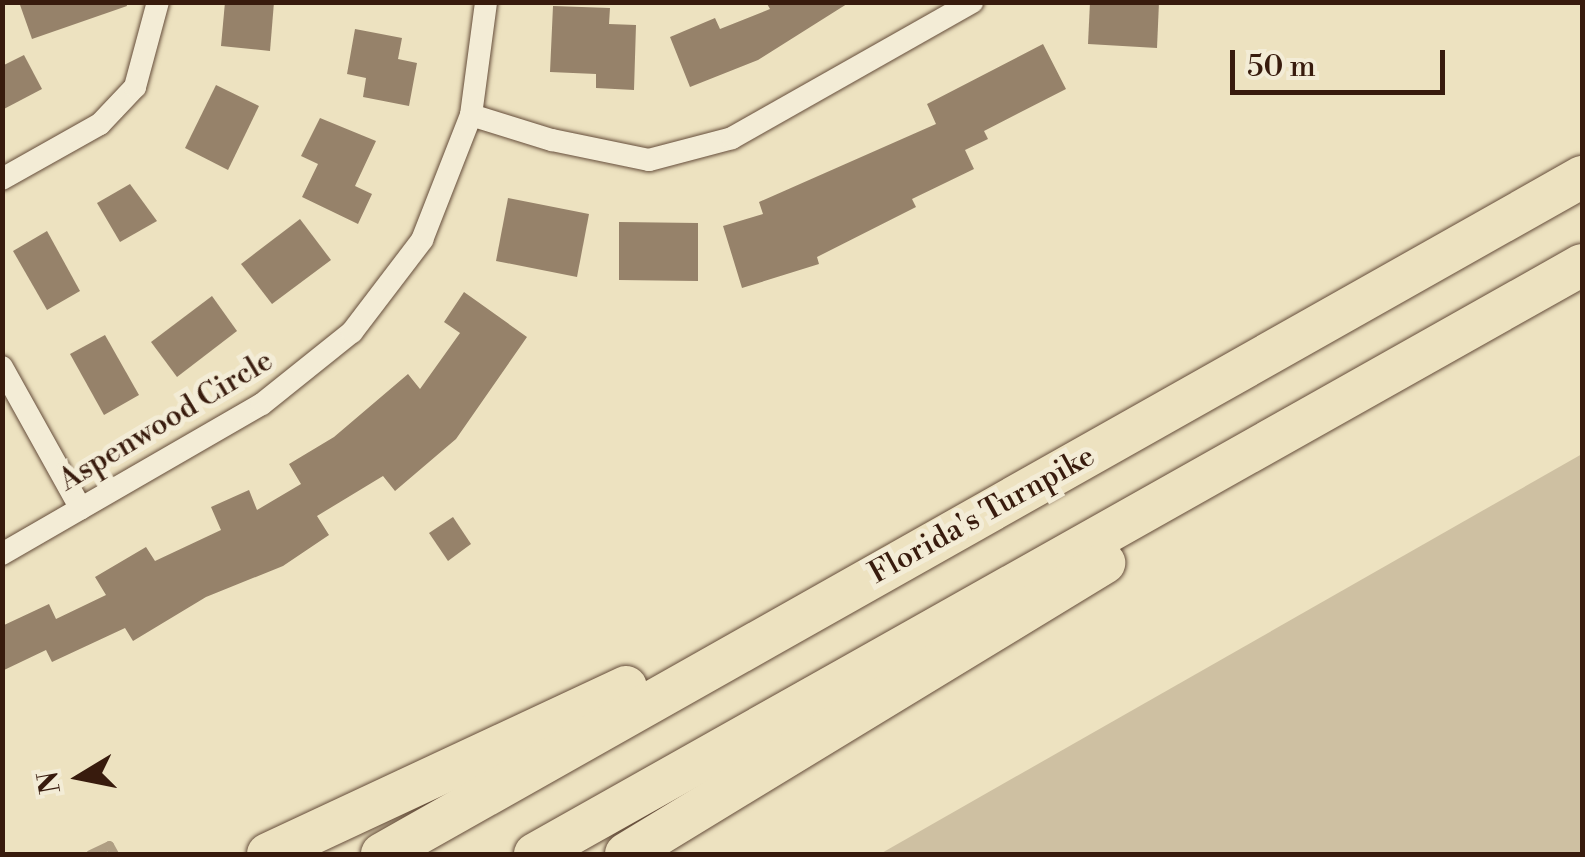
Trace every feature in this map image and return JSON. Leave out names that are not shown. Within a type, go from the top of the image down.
[{"type":"highway","name":"Florida's Turnpike","points":[[382,854],[1582,177]]},
{"type":"highway","points":[[534,854],[1582,267]]},
{"type":"highway","points":[[626,854],[1582,267]]},
{"type":"highway","points":[[268,854],[638,682],[816,609]]},
{"type":"street","points":[[2,179],[100,124],[135,88],[158,2]]},
{"type":"street","name":"Aspenwood Circle","points":[[2,554],[262,404],[352,332],[422,240],[471,115],[486,2]]},
{"type":"street","points":[[471,115],[650,160],[732,138],[972,2]]},
{"type":"street","points":[[2,367],[81,509]]},
{"type":"shaded area","points":[[1582,454],[1582,854],[880,854]]},
{"type":"building","points":[[19,2],[126,2],[127,6],[32,39]]},
{"type":"building","points":[[225,2],[274,2],[270,51],[221,46]]},
{"type":"building","points":[[766,2],[850,2],[758,60],[690,87],[670,37],[715,18],[720,29],[770,9]]},
{"type":"building","points":[[1090,2],[1159,2],[1157,48],[1088,44]]},
{"type":"building","points":[[553,6],[610,8],[609,24],[636,25],[634,90],[596,88],[596,74],[550,72]]},
{"type":"building","points":[[355,29],[402,38],[398,59],[417,63],[409,106],[363,97],[366,78],[347,74]]},
{"type":"building","points":[[1043,44],[1066,89],[984,131],[988,139],[965,150],[974,169],[912,199],[916,207],[817,257],[819,264],[742,288],[723,226],[763,214],[759,202],[936,124],[927,104]]},
{"type":"building","points":[[24,55],[42,89],[2,110],[2,66]]},
{"type":"building","points":[[216,85],[259,106],[228,170],[185,148]]},
{"type":"building","points":[[320,118],[376,141],[355,186],[372,194],[358,224],[302,197],[318,164],[301,156]]},
{"type":"building","points":[[130,184],[157,221],[120,242],[97,203]]},
{"type":"building","points":[[508,198],[589,214],[577,277],[496,261]]},
{"type":"building","points":[[300,219],[331,260],[272,304],[241,264]]},
{"type":"building","points":[[619,222],[698,223],[698,281],[619,280]]},
{"type":"building","points":[[47,231],[80,291],[47,310],[13,251]]},
{"type":"building","points":[[464,292],[527,337],[456,439],[395,491],[383,476],[317,516],[329,535],[283,566],[206,597],[133,641],[125,628],[52,662],[46,650],[2,671],[2,626],[49,604],[56,619],[106,595],[95,577],[146,547],[155,561],[221,530],[211,507],[249,490],[257,510],[301,484],[289,464],[334,437],[408,374],[420,389],[460,333],[444,322]]},
{"type":"building","points":[[212,296],[237,331],[177,377],[151,342]]},
{"type":"building","points":[[105,335],[139,395],[104,415],[70,354]]},
{"type":"building","points":[[453,517],[471,544],[448,561],[429,533]]},
{"type":"waterway","points":[[90,854],[109,845],[114,854]]}]
